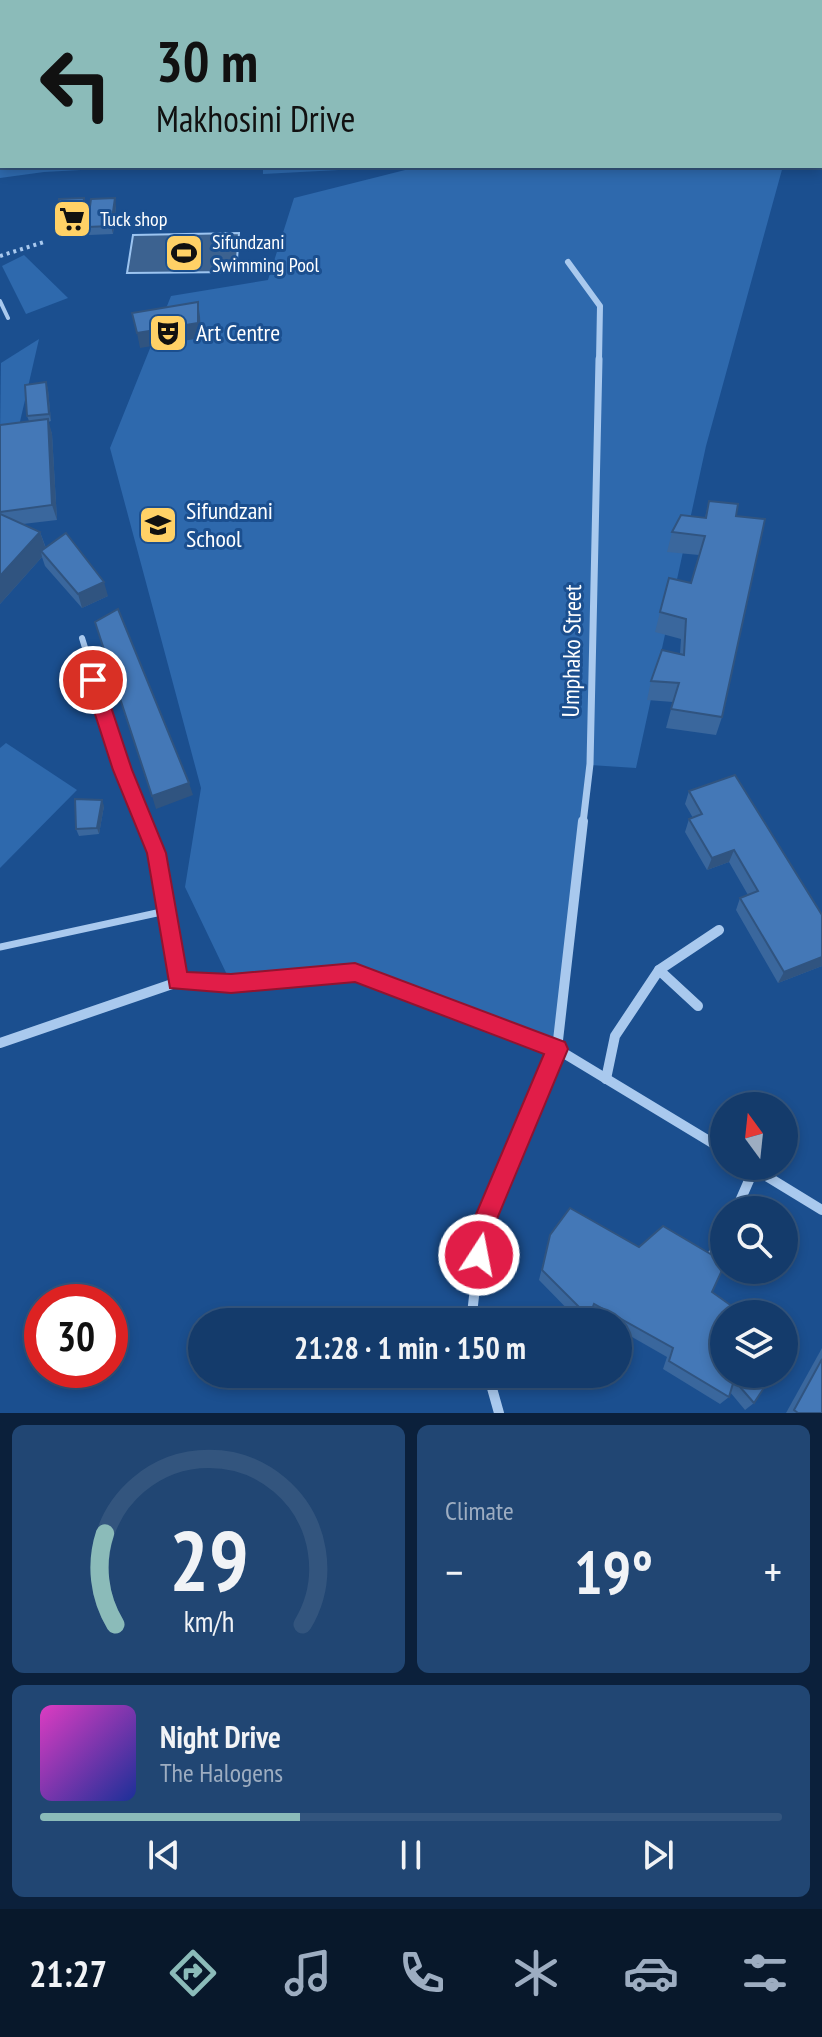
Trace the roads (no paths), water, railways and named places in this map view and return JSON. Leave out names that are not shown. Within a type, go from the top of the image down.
[{"type":"street","name":"Umphako Street","points":[[473,1308],[482,1226],[557,1049],[590,764],[600,306],[568,262]]},
{"type":"street","points":[[606,1079],[615,1036],[659,970],[719,930]]},
{"type":"street","points":[[659,970],[698,1006]]},
{"type":"street","points":[[0,1043],[178,982],[231,983],[355,972],[557,1049],[710,1142]]},
{"type":"street","points":[[773,1180],[822,1210]]},
{"type":"street","points":[[492,1388],[499,1413]]},
{"type":"lane","points":[[0,301],[8,318]]},
{"type":"lane","points":[[82,638],[123,770],[157,853],[178,982]]},
{"type":"lane","points":[[0,947],[166,911]]},
{"type":"place","name":"Tuck shop","points":[[72,219]]},
{"type":"place","name":"Sifundzani Swimming Pool","points":[[184,253]]},
{"type":"place","name":"Art Centre","points":[[168,333]]},
{"type":"place","name":"Sifundzani School","points":[[158,525]]}]
